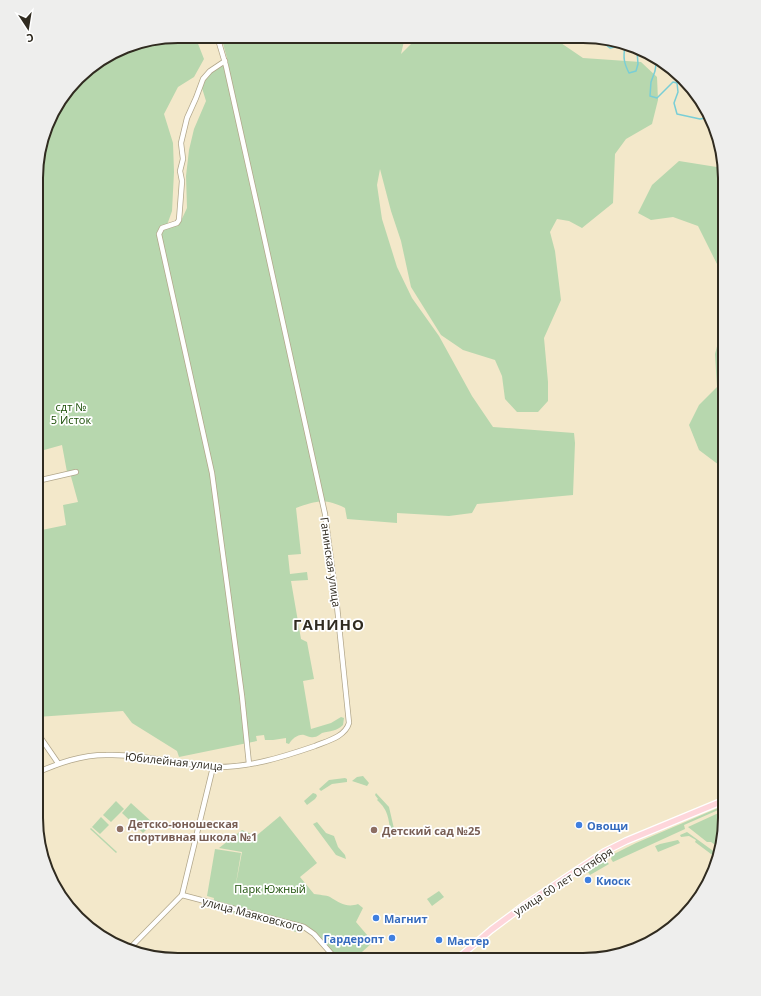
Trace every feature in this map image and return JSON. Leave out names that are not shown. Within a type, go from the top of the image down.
[{"type":"main road","name":"улица 60 лет Октября","points":[[464,953],[491,930],[526,904],[604,852],[626,841],[718,803]]},
{"type":"street","name":"Ганинская улица","points":[[219,43],[322,500],[332,564],[349,720]]},
{"type":"street","points":[[224,61],[210,71],[203,79],[188,114],[181,143],[183,158],[180,171],[182,181],[179,220],[162,228],[159,234],[212,473],[242,696],[249,764]]},
{"type":"street","points":[[43,480],[76,472]]},
{"type":"street","name":"Юбилейная улица","points":[[43,770],[58,763],[87,756],[124,755],[213,767],[249,764],[279,758],[333,739],[344,732],[348,726],[349,720]]},
{"type":"street","points":[[43,741],[58,763]]},
{"type":"street","points":[[133,945],[182,894],[213,767]]},
{"type":"street","name":"улица Маяковского","points":[[182,894],[304,927],[314,934],[331,953]]},
{"type":"green space","name":"сдт № 5 Исток","points":[[198,43],[204,59],[194,77],[178,87],[164,114],[173,143],[174,172],[172,211],[166,228],[180,223],[187,208],[186,176],[189,150],[194,129],[206,101],[202,88],[208,74],[228,62],[223,43],[404,43],[401,54],[412,43],[561,43],[583,58],[641,62],[657,77],[658,100],[652,124],[626,139],[615,154],[613,203],[582,228],[569,221],[557,219],[550,232],[555,251],[561,300],[544,338],[548,382],[548,401],[538,412],[517,412],[505,399],[502,376],[495,360],[463,350],[441,335],[411,287],[401,241],[380,169],[377,185],[382,219],[397,267],[412,298],[439,336],[472,396],[493,427],[574,433],[573,495],[477,504],[472,513],[449,516],[397,513],[397,523],[347,519],[345,508],[326,502],[315,502],[296,508],[301,554],[288,555],[290,574],[307,572],[308,580],[291,581],[301,639],[307,642],[314,679],[303,681],[311,729],[331,723],[341,717],[344,718],[343,725],[341,727],[336,730],[322,733],[315,737],[300,735],[293,739],[289,744],[286,743],[286,738],[265,740],[264,735],[256,736],[257,741],[179,757],[177,751],[132,723],[123,711],[43,717],[43,530],[66,525],[63,505],[78,502],[70,473],[67,472],[62,445],[43,450],[44,160],[53,126],[61,110],[77,89],[103,66],[126,53],[160,44]]},
{"type":"green space","points":[[679,161],[717,167],[718,267],[698,226],[673,217],[651,220],[638,213],[652,185]]},
{"type":"green space","points":[[718,343],[718,464],[699,450],[689,425],[699,405],[717,387],[715,354]]},
{"type":"green space","points":[[363,776],[369,783],[367,786],[352,781],[357,777]]},
{"type":"green space","points":[[347,779],[347,782],[332,784],[321,791],[319,789],[329,780]]},
{"type":"green space","points":[[313,793],[317,796],[307,805],[304,801]]},
{"type":"green space","points":[[376,793],[389,807],[395,833],[394,835],[391,833],[387,815],[384,808],[377,800],[378,799],[375,795]]},
{"type":"green space","points":[[116,801],[124,809],[111,822],[103,815]]},
{"type":"green space","points":[[131,803],[153,823],[143,833],[122,813]]},
{"type":"green space","points":[[718,808],[718,810],[684,825],[685,829],[613,862],[611,859],[612,855],[636,843]]},
{"type":"green space","points":[[718,813],[718,827],[715,845],[711,842],[707,842],[688,827]]},
{"type":"green space","name":"Парк Южный","points":[[280,816],[317,863],[300,877],[314,894],[328,896],[347,905],[358,904],[363,908],[356,922],[373,942],[362,952],[328,953],[305,931],[300,930],[295,932],[290,927],[212,908],[214,898],[207,896],[215,849],[241,853],[235,889],[242,852],[219,848],[242,830],[256,836]]},
{"type":"green space","points":[[101,817],[109,825],[100,834],[92,827]]},
{"type":"green space","points":[[317,822],[326,833],[334,836],[338,847],[345,855],[346,859],[336,855],[313,824]]},
{"type":"green space","points":[[91,828],[117,852],[116,853],[90,829]]},
{"type":"green space","points":[[687,832],[713,851],[712,855],[695,842],[696,840],[689,836],[681,837],[680,835]]},
{"type":"green space","points":[[678,840],[680,843],[658,852],[655,846],[660,844]]},
{"type":"green space","points":[[603,860],[609,864],[590,875],[588,872],[593,865]]},
{"type":"green space","points":[[439,891],[444,897],[432,906],[427,899]]},
{"type":"waterway","points":[[606,45],[610,48],[614,47]]},
{"type":"waterway","points":[[625,50],[624,60],[629,73],[636,71],[638,64],[637,54]]},
{"type":"waterway","points":[[656,65],[651,82],[650,96],[657,98],[673,82],[677,83],[678,92],[674,103],[677,114],[700,119],[704,118]]},
{"type":"place","name":"Овощи","points":[[579,825]]},
{"type":"place","name":"Детско-юношеская спортивная школа №1","points":[[120,829]]},
{"type":"place","name":"Детский сад №25","points":[[374,830]]},
{"type":"place","name":"Киоск","points":[[588,880]]},
{"type":"place","name":"Магнит","points":[[376,918]]},
{"type":"place","name":"Гардеропт","points":[[392,938]]},
{"type":"place","name":"Мастер","points":[[439,940]]},
{"type":"district","name":"ГАНИНО","points":[[329,624]]}]
